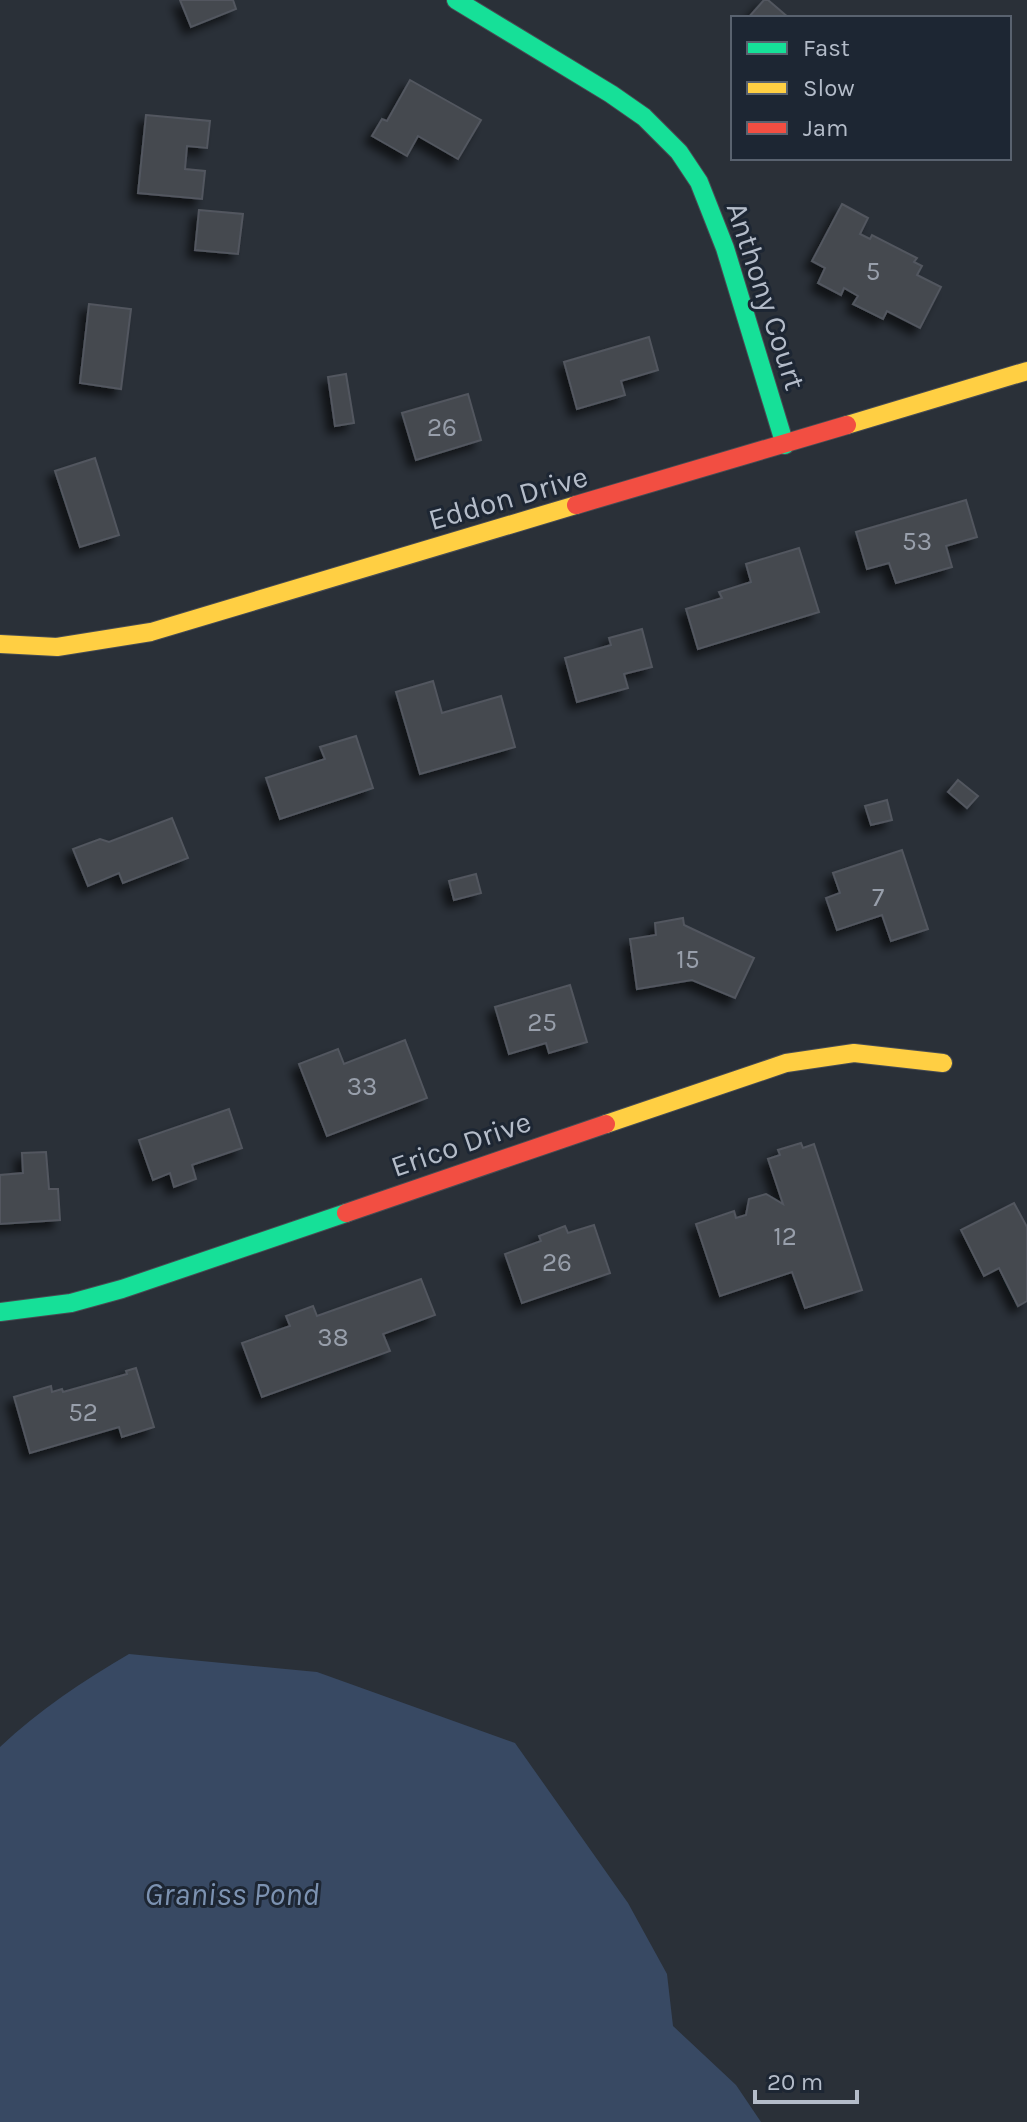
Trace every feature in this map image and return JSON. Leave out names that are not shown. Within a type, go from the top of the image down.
[{"type":"street","name":"Anthony Court","points":[[456,0],[611,94],[644,117],[679,152],[699,182],[725,248],[785,445]]},
{"type":"street","name":"Eddon Drive","points":[[0,644],[28,649],[75,647],[151,632],[1026,373]]},
{"type":"street","name":"Erico Drive","points":[[0,1312],[71,1303],[122,1289],[786,1063],[854,1053],[943,1063]]},
{"type":"water","name":"Graniss Pond","points":[[129,1654],[317,1672],[515,1743],[628,1903],[667,1974],[673,2026],[736,2085],[761,2122],[0,2122],[0,1747],[62,1697]]},
{"type":"building","points":[[180,0],[233,0],[236,9],[191,27]]},
{"type":"building","points":[[764,0],[768,0],[787,16],[750,16]]},
{"type":"building","points":[[410,80],[481,120],[458,159],[418,136],[407,156],[372,136],[382,119],[387,121]]},
{"type":"building","points":[[146,115],[210,121],[207,148],[187,146],[185,169],[205,171],[202,199],[138,193]]},
{"type":"building","points":[[842,204],[868,218],[860,234],[870,239],[872,235],[917,258],[914,262],[922,266],[917,275],[941,287],[920,328],[887,311],[883,319],[853,304],[858,296],[844,288],[841,295],[818,283],[825,268],[812,261]]},
{"type":"building","points":[[199,210],[243,214],[238,254],[195,250]]},
{"type":"building","points":[[89,304],[131,309],[121,389],[80,383]]},
{"type":"building","points":[[649,337],[658,370],[621,381],[625,395],[577,409],[564,362]]},
{"type":"building","points":[[346,374],[354,423],[335,426],[328,377]]},
{"type":"building","points":[[468,394],[481,440],[416,460],[402,413]]},
{"type":"building","points":[[95,458],[119,535],[80,547],[55,471]]},
{"type":"building","points":[[966,500],[977,537],[946,546],[952,567],[896,583],[889,563],[867,569],[856,532]]},
{"type":"building","points":[[799,548],[819,612],[698,649],[686,609],[722,598],[719,592],[751,582],[746,564]]},
{"type":"building","points":[[642,629],[652,667],[624,674],[628,688],[577,702],[565,658],[611,645],[609,638]]},
{"type":"building","points":[[433,681],[442,713],[501,696],[515,747],[420,774],[396,692]]},
{"type":"building","points":[[356,736],[373,788],[280,819],[266,778],[325,759],[320,747]]},
{"type":"building","points":[[958,780],[978,796],[967,808],[948,792]]},
{"type":"building","points":[[887,800],[892,820],[871,825],[865,806]]},
{"type":"building","points":[[172,818],[188,858],[123,883],[119,873],[88,886],[73,849],[100,839],[109,842]]},
{"type":"building","points":[[902,850],[928,929],[891,941],[882,915],[837,930],[826,898],[840,893],[833,873]]},
{"type":"building","points":[[476,874],[481,893],[454,900],[449,881]]},
{"type":"building","points":[[683,918],[684,925],[754,958],[735,998],[692,980],[637,989],[630,939],[656,935],[655,923]]},
{"type":"building","points":[[570,985],[587,1042],[549,1053],[546,1043],[509,1054],[495,1007]]},
{"type":"building","points":[[405,1040],[427,1098],[327,1136],[299,1064],[338,1049],[344,1064]]},
{"type":"building","points":[[229,1109],[242,1148],[192,1165],[196,1179],[174,1187],[170,1173],[153,1180],[139,1140]]},
{"type":"building","points":[[801,1143],[803,1148],[814,1144],[862,1290],[805,1308],[792,1272],[720,1296],[696,1224],[734,1211],[736,1218],[746,1215],[749,1199],[766,1194],[783,1204],[768,1159],[780,1155],[778,1150]]},
{"type":"building","points":[[46,1152],[49,1189],[58,1189],[60,1220],[0,1224],[0,1175],[23,1173],[22,1153]]},
{"type":"building","points":[[1014,1203],[1027,1227],[1027,1301],[1018,1306],[999,1268],[984,1276],[961,1230]]},
{"type":"building","points":[[594,1225],[610,1273],[522,1303],[505,1254],[541,1241],[539,1236],[565,1226],[568,1233]]},
{"type":"building","points":[[421,1279],[435,1315],[383,1334],[390,1351],[262,1397],[242,1343],[290,1326],[286,1316],[313,1306],[317,1316]]},
{"type":"building","points":[[136,1368],[154,1427],[122,1437],[119,1427],[30,1453],[14,1397],[51,1386],[52,1392],[62,1389],[63,1392],[127,1374],[126,1371]]},
{"type":"traffic: fast","points":[[456,0],[611,94],[644,117],[679,152],[699,182],[725,248],[785,445]]},
{"type":"traffic: fast","points":[[0,1312],[71,1303],[122,1289],[346,1213]]},
{"type":"traffic: slow","points":[[847,425],[1027,371]]},
{"type":"traffic: slow","points":[[0,644],[57,647],[151,632],[576,505]]},
{"type":"traffic: slow","points":[[606,1124],[786,1063],[854,1053],[943,1063]]},
{"type":"traffic: jam","points":[[576,505],[847,425]]},
{"type":"traffic: jam","points":[[346,1213],[606,1124]]}]
